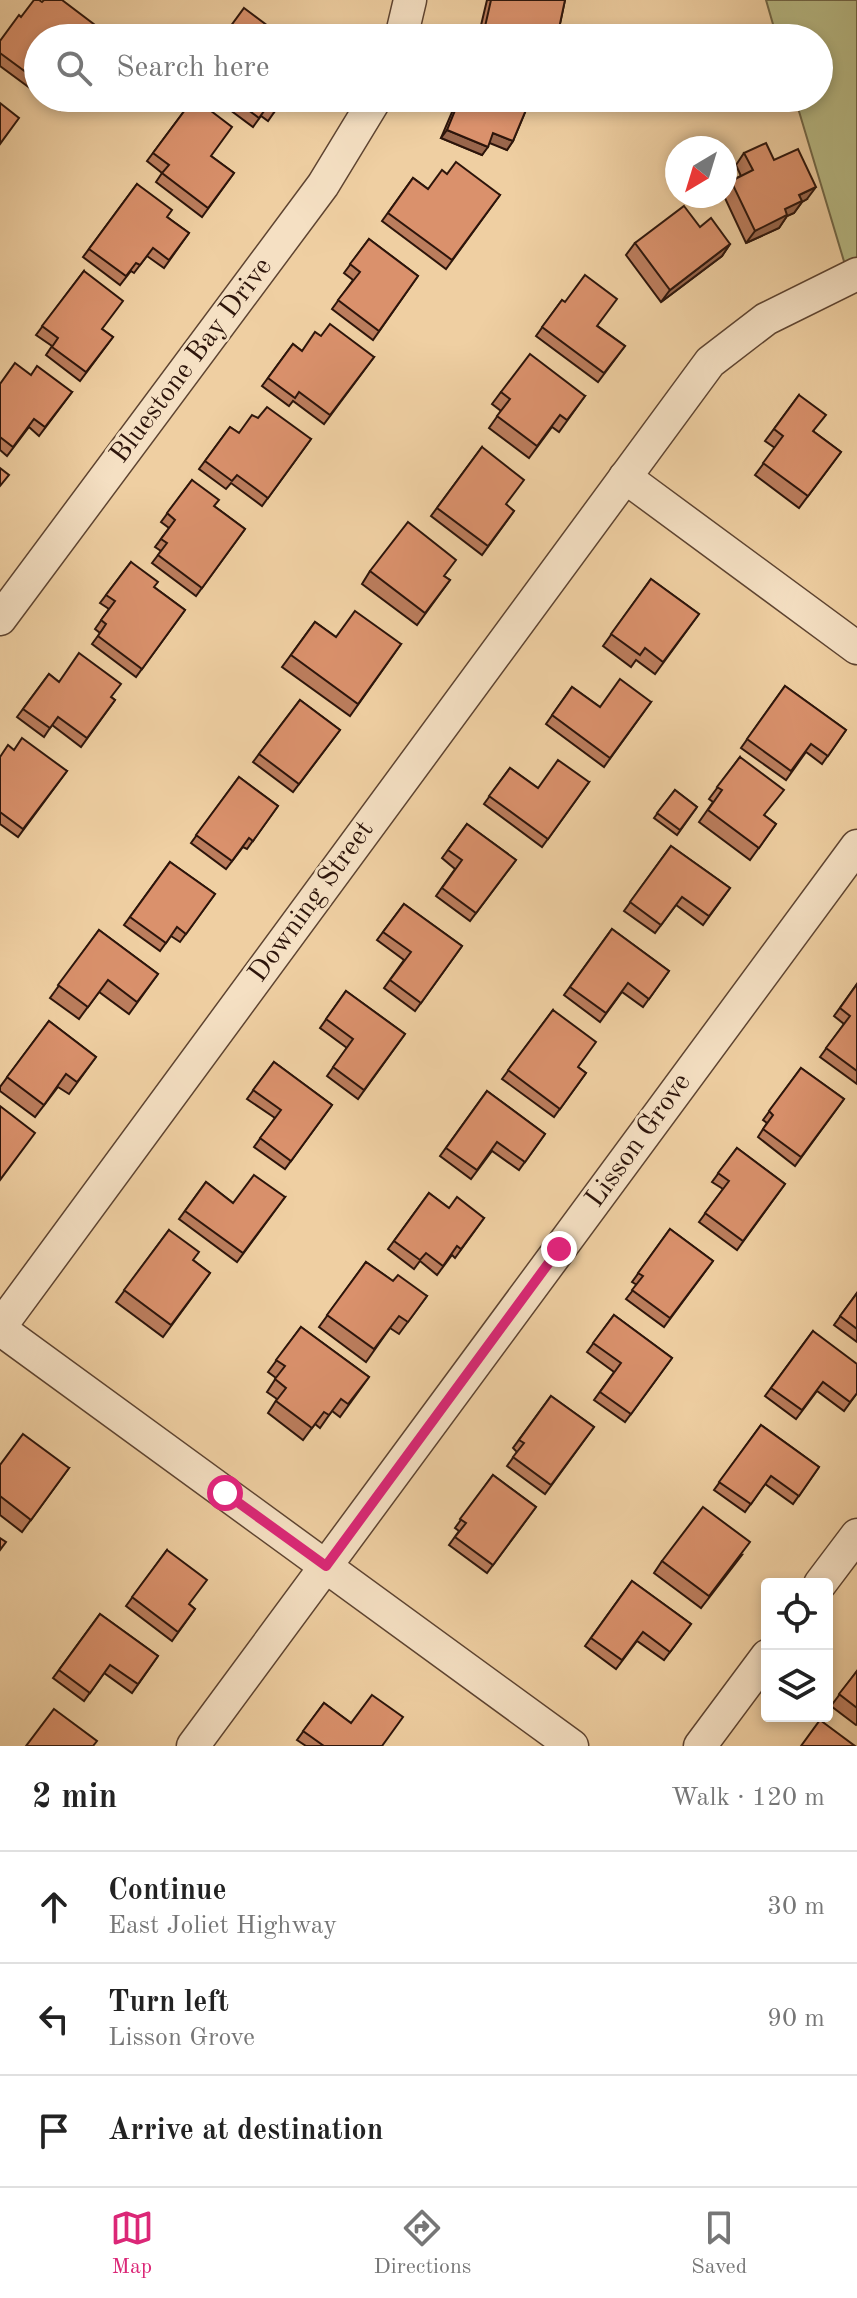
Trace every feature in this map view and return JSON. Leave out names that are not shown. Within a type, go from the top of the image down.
[{"type":"street","points":[[404,24],[410,0]]},
{"type":"street","name":"Bluestone Bay Drive","points":[[0,619],[323,185],[367,112]]},
{"type":"street","name":"Downing Street","points":[[0,1328],[710,362],[766,319],[857,274]]},
{"type":"street","points":[[625,477],[857,648]]},
{"type":"street","name":"Lisson Grove","points":[[193,1746],[857,846]]},
{"type":"street","points":[[0,1328],[572,1746]]},
{"type":"street","points":[[825,1578],[857,1535]]},
{"type":"street","points":[[700,1746],[761,1664]]},
{"type":"green space","points":[[766,0],[857,0],[857,266],[846,268],[799,112],[833,112],[833,24],[773,24]]},
{"type":"building","points":[[34,0],[62,0],[94,24],[24,24],[24,71],[0,53],[0,41],[19,15],[21,17]]},
{"type":"building","points":[[491,0],[565,0],[560,24],[486,24]]},
{"type":"building","points":[[244,8],[265,24],[232,24]]},
{"type":"building","points":[[0,103],[19,118],[0,144]]},
{"type":"building","points":[[184,112],[212,112],[232,127],[211,156],[234,173],[208,208],[162,173],[169,165],[153,153]]},
{"type":"building","points":[[454,112],[525,112],[513,141],[493,133],[488,147],[447,130]]},
{"type":"building","points":[[766,143],[774,160],[798,149],[816,187],[799,195],[802,201],[785,209],[787,215],[755,231],[737,194],[737,178],[753,170],[744,153]]},
{"type":"building","points":[[456,162],[500,195],[452,260],[388,213],[413,178],[428,189],[442,170],[447,174]]},
{"type":"building","points":[[137,184],[172,210],[167,217],[189,233],[169,260],[153,248],[140,265],[136,263],[126,276],[89,249]]},
{"type":"building","points":[[686,208],[700,227],[711,218],[730,244],[670,290],[635,243]]},
{"type":"building","points":[[369,239],[418,276],[379,331],[338,300],[360,272],[350,264]]},
{"type":"building","points":[[84,271],[123,301],[102,329],[113,337],[86,372],[52,347],[58,338],[42,326]]},
{"type":"building","points":[[585,275],[617,299],[597,326],[625,346],[604,373],[542,327]]},
{"type":"building","points":[[330,324],[374,357],[330,415],[299,392],[295,398],[268,378],[293,344],[302,351],[315,332],[321,336]]},
{"type":"building","points":[[530,354],[585,396],[567,420],[560,415],[537,446],[497,416],[510,399],[501,392]]},
{"type":"building","points":[[15,363],[31,375],[37,366],[72,392],[45,427],[34,419],[13,447],[0,437],[0,384]]},
{"type":"building","points":[[799,395],[826,415],[813,431],[841,452],[808,496],[763,463],[783,436],[774,429]]},
{"type":"building","points":[[267,407],[311,439],[268,498],[237,475],[232,481],[205,461],[230,427],[239,433],[252,415],[258,418]]},
{"type":"building","points":[[482,447],[524,480],[506,504],[514,511],[488,546],[437,508]]},
{"type":"building","points":[[0,468],[9,475],[0,486]]},
{"type":"building","points":[[192,480],[219,500],[214,506],[245,529],[202,588],[158,555],[167,543],[161,539],[175,520],[167,513]]},
{"type":"building","points":[[408,522],[456,560],[444,576],[450,580],[425,613],[370,571]]},
{"type":"building","points":[[131,562],[158,582],[154,587],[185,610],[142,669],[98,636],[106,624],[101,620],[115,601],[106,595]]},
{"type":"building","points":[[651,579],[699,614],[663,662],[645,648],[640,655],[611,634]]},
{"type":"building","points":[[355,611],[401,644],[358,704],[291,655],[315,622],[336,637]]},
{"type":"building","points":[[79,653],[121,684],[111,697],[115,700],[87,738],[58,717],[50,728],[23,709],[49,674],[59,682]]},
{"type":"building","points":[[620,679],[651,702],[610,758],[552,715],[572,687],[600,707]]},
{"type":"building","points":[[785,686],[846,730],[828,756],[811,744],[791,771],[747,739]]},
{"type":"building","points":[[300,700],[340,730],[299,784],[259,754]]},
{"type":"building","points":[[22,738],[67,771],[23,829],[0,812],[0,757],[8,745],[14,750]]},
{"type":"building","points":[[740,757],[784,790],[764,815],[776,824],[759,848],[708,810],[722,790],[717,787]]},
{"type":"building","points":[[558,760],[589,782],[548,839],[489,796],[510,768],[538,788]]},
{"type":"building","points":[[239,777],[278,806],[253,841],[249,838],[232,861],[196,835]]},
{"type":"building","points":[[675,790],[697,807],[680,830],[657,813]]},
{"type":"building","points":[[467,824],[516,860],[476,913],[442,888],[462,860],[448,850]]},
{"type":"building","points":[[671,846],[730,888],[709,916],[682,897],[661,925],[630,902]]},
{"type":"building","points":[[170,862],[215,894],[186,934],[177,927],[166,943],[130,917]]},
{"type":"building","points":[[404,904],[462,946],[421,1003],[390,980],[411,952],[383,932]]},
{"type":"building","points":[[612,929],[669,971],[649,999],[628,983],[606,1013],[570,987]]},
{"type":"building","points":[[99,930],[158,974],[137,1002],[108,980],[88,1007],[58,985]]},
{"type":"building","points":[[857,984],[857,1071],[826,1048],[850,1016],[840,1008]]},
{"type":"building","points":[[346,991],[405,1034],[364,1090],[333,1067],[353,1039],[326,1019]]},
{"type":"building","points":[[553,1010],[596,1042],[578,1067],[586,1073],[560,1109],[508,1070]]},
{"type":"building","points":[[49,1021],[96,1057],[77,1082],[66,1074],[44,1105],[7,1077]]},
{"type":"building","points":[[274,1062],[332,1105],[291,1161],[260,1138],[281,1110],[253,1090]]},
{"type":"building","points":[[801,1068],[844,1099],[801,1157],[763,1129],[773,1115],[769,1111]]},
{"type":"building","points":[[487,1091],[545,1134],[525,1162],[497,1142],[477,1170],[446,1148]]},
{"type":"building","points":[[0,1106],[35,1133],[0,1180]]},
{"type":"building","points":[[737,1148],[785,1184],[743,1241],[705,1213],[729,1181],[718,1173]]},
{"type":"building","points":[[254,1175],[285,1197],[243,1253],[185,1211],[206,1182],[233,1203]]},
{"type":"building","points":[[429,1193],[449,1208],[457,1197],[484,1218],[461,1249],[457,1246],[443,1266],[426,1253],[420,1260],[394,1241]]},
{"type":"building","points":[[670,1229],[713,1261],[670,1318],[632,1290],[643,1276],[638,1273]]},
{"type":"building","points":[[169,1230],[199,1252],[193,1260],[210,1273],[171,1325],[124,1290]]},
{"type":"building","points":[[366,1262],[393,1281],[398,1275],[427,1296],[408,1322],[399,1316],[374,1349],[327,1315]]},
{"type":"building","points":[[857,1293],[857,1329],[840,1316]]},
{"type":"building","points":[[614,1315],[672,1358],[631,1414],[600,1392],[621,1363],[593,1343]]},
{"type":"building","points":[[301,1327],[369,1377],[348,1404],[341,1399],[329,1415],[324,1412],[312,1428],[276,1401],[286,1388],[275,1379],[285,1366],[276,1360]]},
{"type":"building","points":[[813,1331],[857,1364],[857,1393],[850,1402],[823,1382],[802,1410],[771,1388]]},
{"type":"building","points":[[551,1396],[594,1427],[551,1485],[513,1457],[524,1443],[519,1440]]},
{"type":"building","points":[[761,1425],[819,1467],[799,1496],[771,1476],[751,1504],[719,1482]]},
{"type":"building","points":[[23,1434],[69,1468],[31,1520],[0,1496],[0,1465]]},
{"type":"building","points":[[493,1475],[536,1507],[493,1565],[455,1537],[466,1523],[460,1519]]},
{"type":"building","points":[[703,1507],[750,1542],[709,1596],[662,1561]]},
{"type":"building","points":[[167,1550],[207,1580],[189,1604],[195,1609],[178,1632],[132,1597]]},
{"type":"building","points":[[632,1581],[691,1624],[670,1652],[643,1632],[622,1660],[591,1638]]},
{"type":"building","points":[[100,1614],[158,1656],[138,1684],[110,1665],[90,1693],[59,1670]]},
{"type":"building","points":[[857,1671],[857,1708],[839,1694]]},
{"type":"building","points":[[372,1695],[403,1717],[382,1746],[324,1746],[303,1731],[324,1703],[351,1723]]},
{"type":"building","points":[[54,1709],[97,1741],[93,1746],[26,1746]]},
{"type":"building","points":[[819,1722],[823,1722],[855,1746],[801,1746]]},
{"type":"route","points":[[225,1493],[326,1566],[559,1249]]}]
